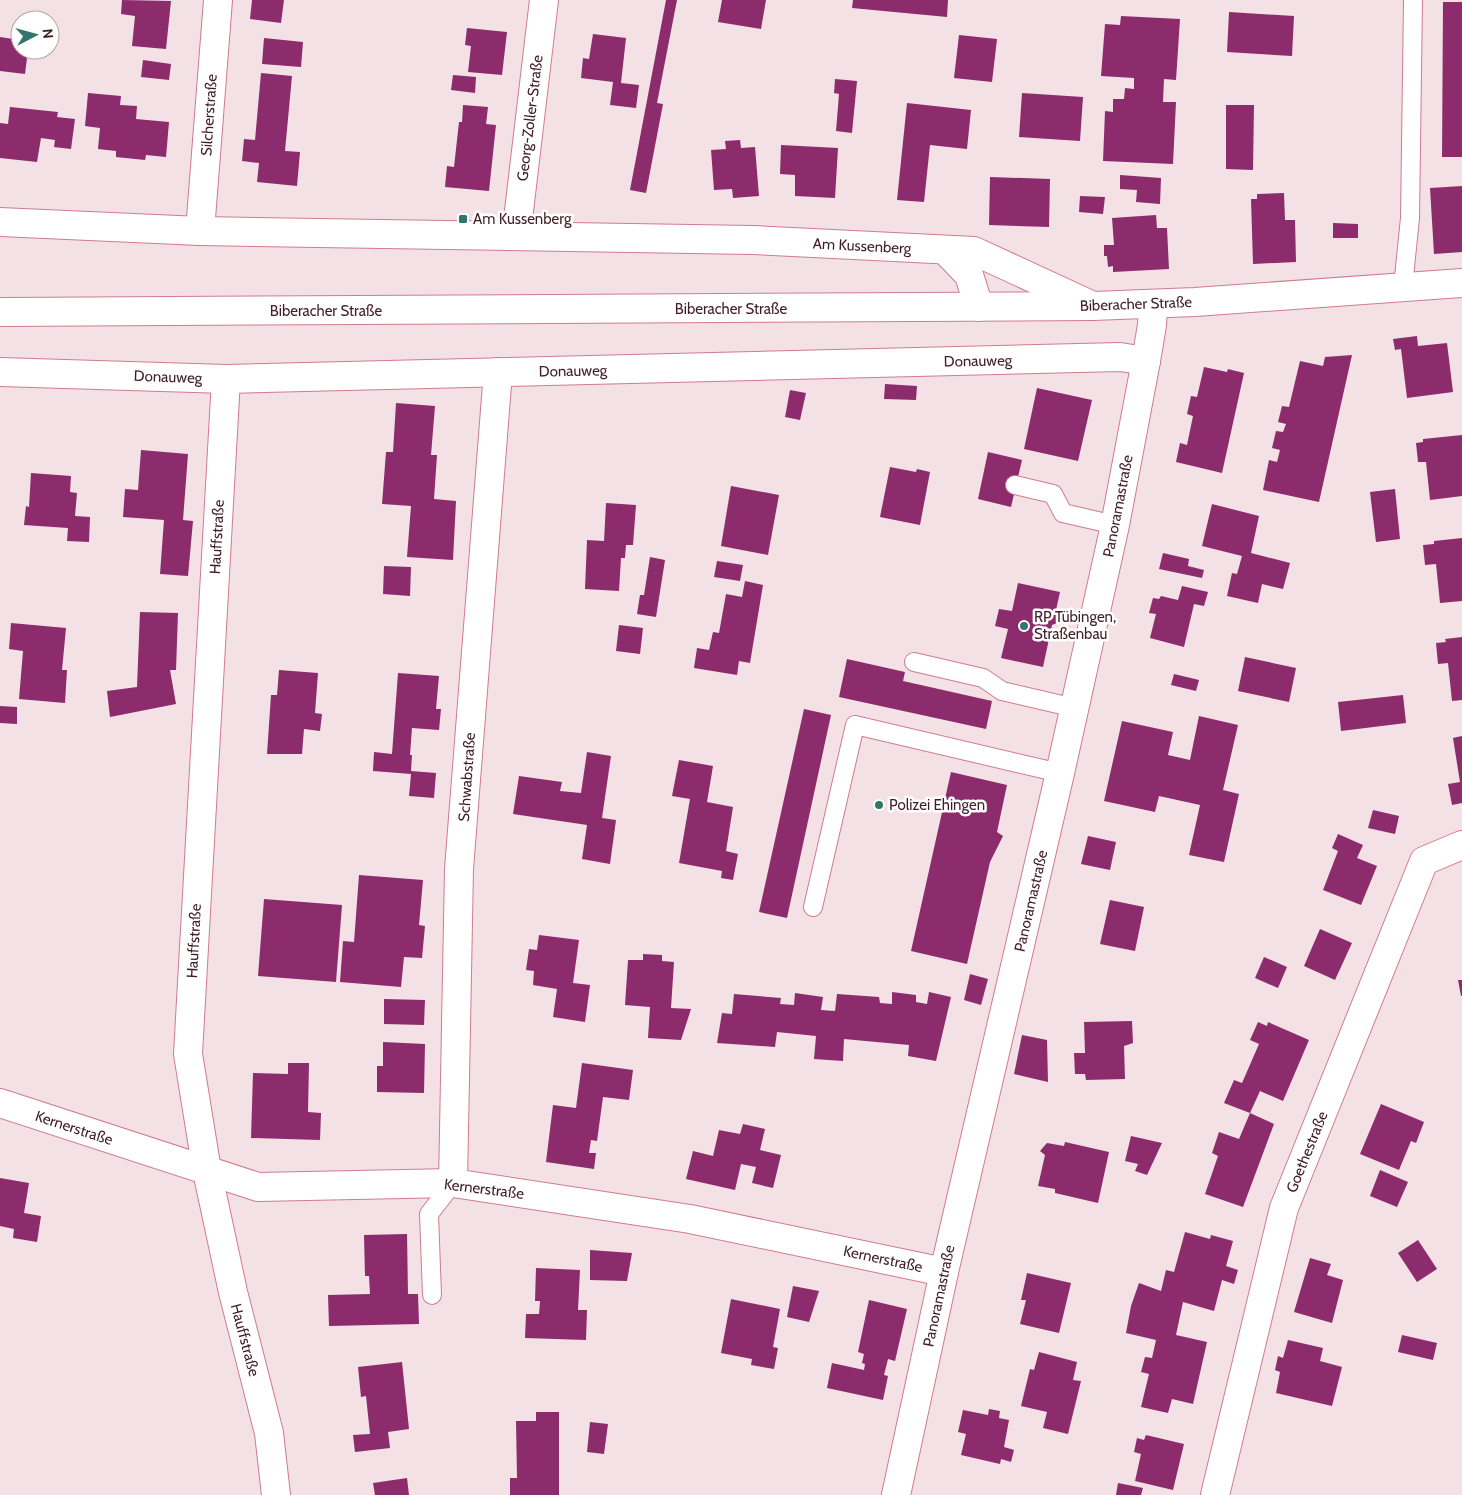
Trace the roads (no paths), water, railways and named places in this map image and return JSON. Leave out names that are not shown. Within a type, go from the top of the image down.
[{"type":"street","name":"Silcherstraße","points":[[200,231],[218,0]]},
{"type":"street","name":"Georg-Zoller-Straße","points":[[516,236],[544,0]]},
{"type":"street","name":"Am Kussenberg","points":[[0,222],[200,231],[753,240],[974,251],[1093,306]]},
{"type":"street","points":[[945,250],[969,275],[979,307]]},
{"type":"street","name":"Biberacher Straße","points":[[0,312],[1153,305],[1462,283]]},
{"type":"street","name":"Panoramastraße","points":[[896,1495],[944,1272],[1075,708],[1115,525],[1146,361],[1153,305]]},
{"type":"street","name":"Donauweg","points":[[0,372],[226,379],[1120,358],[1146,361]]},
{"type":"street","name":"Schwabstraße","points":[[453,1183],[459,869],[498,372]]},
{"type":"street","name":"Hauffstraße","points":[[226,379],[188,1054],[206,1171],[233,1292],[269,1433],[276,1495]]},
{"type":"street","name":"Goethestraße","points":[[1216,1495],[1284,1208],[1424,860],[1462,846]]},
{"type":"street","name":"Kernerstraße","points":[[0,1104],[258,1188],[453,1183],[690,1219],[944,1272]]},
{"type":"lane","points":[[1403,287],[1410,218],[1413,0]]},
{"type":"lane","points":[[1015,486],[1053,494],[1063,513],[1115,525]]},
{"type":"lane","points":[[914,662],[983,678],[1002,691],[1075,708]]},
{"type":"lane","points":[[813,906],[855,725],[1060,773]]},
{"type":"lane","points":[[432,1295],[429,1214],[453,1183]]},
{"type":"place","name":"Am Kussenberg","points":[[463,219]]},
{"type":"place","name":"RP Tübingen, Straßenbau","points":[[1024,626]]},
{"type":"place","name":"Polizei Ehingen","points":[[879,805]]}]
